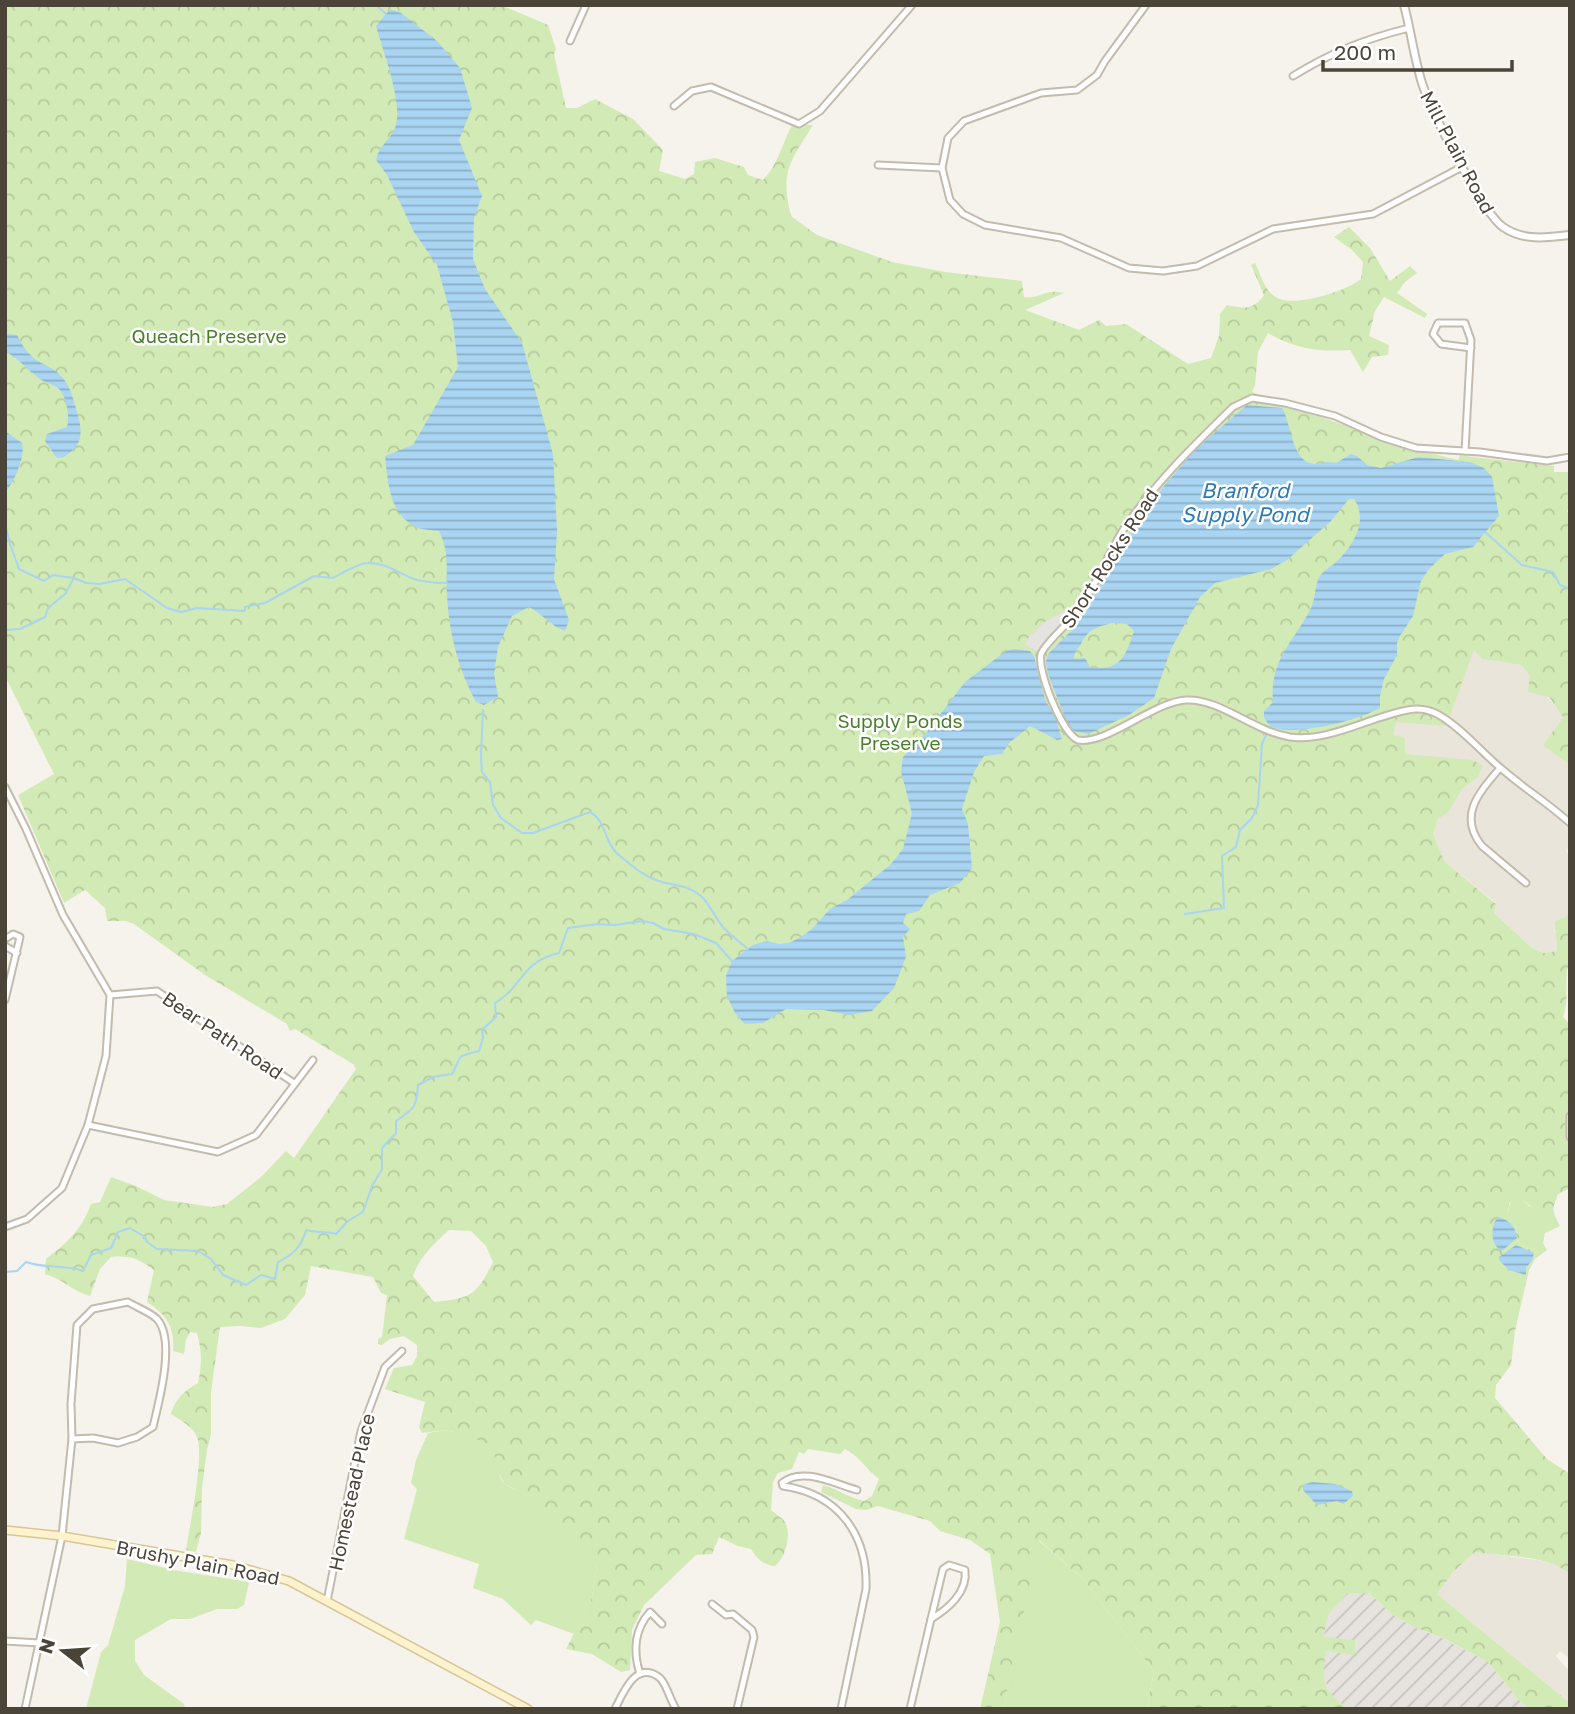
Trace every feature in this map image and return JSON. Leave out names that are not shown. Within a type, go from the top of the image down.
[{"type":"main road","name":"Brushy Plain Road","points":[[5,1530],[62,1536],[256,1570],[289,1581],[528,1709]]},
{"type":"street","points":[[570,40],[586,5]]},
{"type":"street","points":[[674,106],[692,91],[711,87],[799,124],[804,122],[820,111],[912,5]]},
{"type":"street","points":[[1146,5],[1097,75],[1077,90],[1041,93],[964,121],[948,138],[942,168],[950,200],[963,214],[985,225],[1061,238],[1129,268],[1163,271],[1197,266],[1273,229],[1373,214],[1462,167]]},
{"type":"street","name":"Mill Plain Road","points":[[1404,5],[1426,94],[1462,167],[1490,214],[1504,228],[1530,237],[1570,235]]},
{"type":"street","points":[[1293,76],[1327,55],[1369,38],[1409,28]]},
{"type":"street","points":[[878,165],[942,168]]},
{"type":"street","points":[[1465,451],[1472,340],[1465,323],[1438,324],[1433,334],[1441,344],[1471,348]]},
{"type":"street","name":"Short Rocks Road","points":[[1500,768],[1442,717],[1417,709],[1338,731],[1295,737],[1276,734],[1252,725],[1210,704],[1187,700],[1164,706],[1093,739],[1083,741],[1073,738],[1061,719],[1043,673],[1042,652],[1077,613],[1112,549],[1156,485],[1204,435],[1242,401],[1252,398],[1267,399],[1326,413],[1405,446],[1547,461],[1570,457]]},
{"type":"street","points":[[1526,883],[1477,840],[1471,823],[1474,802],[1500,768],[1570,823]]},
{"type":"street","points":[[5,787],[63,915],[110,995],[106,1056],[89,1125],[62,1188],[27,1219],[5,1227]]},
{"type":"street","points":[[5,939],[13,934],[20,937],[5,1000]]},
{"type":"street","points":[[5,946],[17,953]]},
{"type":"street","name":"Bear Path Road","points":[[110,995],[157,991],[294,1083]]},
{"type":"street","points":[[89,1125],[218,1152],[256,1135],[313,1060]]},
{"type":"street","points":[[1570,1116],[1570,1137]]},
{"type":"street","points":[[25,1709],[62,1536],[72,1438],[71,1404],[77,1325],[93,1309],[128,1302],[157,1319],[165,1337],[163,1385],[153,1427],[137,1437],[118,1443],[93,1438],[72,1438]]},
{"type":"street","name":"Homestead Place","points":[[327,1601],[361,1430],[385,1367],[402,1352]]},
{"type":"street","points":[[841,1709],[866,1589],[867,1571],[861,1545],[847,1521],[831,1506],[811,1493],[783,1486],[782,1483],[787,1479],[805,1476],[857,1490]]},
{"type":"street","points":[[910,1709],[931,1619],[943,1569],[949,1565],[965,1570],[966,1575],[958,1598],[931,1619]]},
{"type":"street","points":[[712,1604],[726,1615],[733,1614],[752,1630],[754,1637],[737,1709]]},
{"type":"street","points":[[640,1674],[635,1652],[642,1621],[650,1612],[662,1624]]},
{"type":"street","points":[[5,1641],[40,1643]]},
{"type":"street","points":[[615,1709],[632,1678],[640,1674],[650,1674],[661,1680],[676,1709]]},
{"type":"shaded area","points":[[1068,609],[1073,612],[1037,651],[1025,645],[1028,638],[1046,621]]},
{"type":"shaded area","points":[[1470,644],[1482,659],[1521,665],[1563,716],[1544,745],[1570,765],[1570,848],[1566,851],[1570,857],[1570,912],[1554,930],[1558,939],[1557,951],[1544,953],[1532,948],[1494,913],[1496,903],[1445,862],[1433,834],[1438,819],[1449,812],[1462,789],[1477,778],[1404,754],[1393,735],[1391,718]]},
{"type":"shaded area","points":[[1475,1552],[1538,1560],[1562,1567],[1570,1574],[1570,1659],[1560,1651],[1556,1656],[1570,1672],[1570,1703],[1437,1594],[1453,1572]]},
{"type":"shaded area","points":[[1347,1593],[1369,1593],[1392,1614],[1414,1627],[1488,1662],[1519,1700],[1530,1709],[1349,1709],[1331,1696],[1322,1674],[1326,1651],[1355,1654],[1323,1638],[1329,1614]]},
{"type":"green space","name":"Supply Ponds Preserve","points":[[5,5],[501,5],[548,25],[556,49],[554,54],[566,108],[577,108],[595,99],[633,119],[663,150],[659,171],[685,179],[694,174],[695,162],[715,158],[744,167],[748,175],[763,180],[776,161],[792,125],[813,125],[793,158],[787,177],[787,188],[791,216],[817,235],[892,262],[945,272],[1022,281],[1024,297],[1052,292],[1064,293],[1025,310],[1079,330],[1099,320],[1106,326],[1126,324],[1188,364],[1211,358],[1219,336],[1220,314],[1227,305],[1252,306],[1264,295],[1251,265],[1255,263],[1267,289],[1280,299],[1298,301],[1334,292],[1361,279],[1363,262],[1334,237],[1349,227],[1370,248],[1390,281],[1410,266],[1417,273],[1405,282],[1397,293],[1427,314],[1425,318],[1384,297],[1375,311],[1369,336],[1389,345],[1388,355],[1372,357],[1363,372],[1350,350],[1308,348],[1288,343],[1268,333],[1258,352],[1252,392],[1399,445],[1458,460],[1460,455],[1554,466],[1554,472],[1570,472],[1570,502],[1567,512],[1570,514],[1570,765],[1543,745],[1563,717],[1549,697],[1528,692],[1530,676],[1521,665],[1482,659],[1474,650],[1446,726],[1396,722],[1393,735],[1405,738],[1405,754],[1473,760],[1483,766],[1477,778],[1462,789],[1449,812],[1438,819],[1433,834],[1445,862],[1496,904],[1494,913],[1532,948],[1544,953],[1557,951],[1555,921],[1570,912],[1570,968],[1567,969],[1563,1017],[1570,1025],[1570,1188],[1558,1194],[1553,1208],[1555,1216],[1542,1214],[1520,1198],[1509,1203],[1507,1215],[1521,1234],[1518,1240],[1534,1252],[1535,1259],[1529,1270],[1515,1331],[1511,1365],[1496,1385],[1495,1398],[1547,1459],[1570,1474],[1570,1574],[1537,1560],[1475,1552],[1453,1572],[1437,1594],[1570,1703],[1570,1709],[1530,1709],[1519,1700],[1488,1662],[1443,1638],[1414,1627],[1392,1614],[1369,1593],[1347,1593],[1329,1614],[1323,1637],[1355,1640],[1355,1655],[1326,1651],[1324,1662],[1324,1678],[1329,1691],[1349,1709],[1147,1709],[1154,1671],[1083,1579],[1039,1540],[1003,1709],[980,1709],[1000,1622],[990,1554],[970,1540],[940,1531],[930,1521],[878,1506],[866,1510],[856,1509],[821,1492],[823,1485],[864,1501],[872,1496],[879,1479],[845,1449],[840,1454],[808,1449],[804,1454],[799,1452],[792,1469],[778,1473],[773,1482],[771,1510],[785,1522],[788,1540],[775,1566],[761,1561],[751,1549],[719,1537],[712,1554],[696,1555],[644,1605],[632,1630],[630,1670],[621,1672],[592,1654],[566,1649],[592,1598],[597,1566],[528,1496],[505,1484],[496,1469],[494,1452],[488,1444],[446,1430],[422,1433],[419,1427],[425,1402],[385,1389],[394,1368],[412,1365],[417,1356],[417,1345],[404,1336],[390,1339],[382,1345],[378,1344],[378,1339],[382,1337],[387,1295],[381,1293],[373,1277],[311,1266],[305,1295],[285,1319],[261,1328],[220,1327],[211,1392],[211,1434],[202,1488],[201,1533],[196,1552],[186,1550],[197,1478],[198,1440],[191,1428],[171,1414],[181,1396],[198,1383],[201,1358],[197,1333],[190,1332],[184,1354],[173,1351],[173,1335],[168,1323],[160,1312],[147,1302],[154,1270],[139,1261],[129,1257],[111,1257],[100,1269],[90,1296],[45,1274],[46,1259],[73,1235],[91,1204],[100,1202],[111,1177],[164,1200],[213,1207],[227,1204],[261,1177],[286,1151],[294,1158],[356,1069],[353,1064],[295,1029],[290,1031],[287,1024],[205,975],[134,924],[107,921],[105,908],[85,890],[64,903],[18,795],[54,774],[5,676]],"holes":[[[449,1230],[471,1231],[486,1246],[493,1262],[477,1289],[465,1297],[434,1302],[413,1276],[419,1262]]]},
{"type":"green space","points":[[1520,1197],[1529,1206],[1555,1216],[1560,1226],[1545,1233],[1543,1243],[1547,1250],[1535,1259],[1534,1252],[1520,1244],[1520,1234],[1507,1215],[1510,1203]]},
{"type":"green space","points":[[446,1430],[488,1444],[494,1452],[504,1483],[528,1496],[547,1512],[597,1566],[592,1598],[574,1634],[536,1620],[531,1625],[503,1599],[473,1588],[479,1564],[404,1539],[417,1489],[411,1483],[416,1460],[428,1433]]},
{"type":"green space","points":[[1038,1540],[1083,1579],[1154,1671],[1147,1709],[1003,1709]]},
{"type":"green space","points":[[127,1559],[173,1570],[249,1582],[244,1605],[237,1609],[217,1609],[190,1619],[171,1619],[135,1640],[135,1661],[144,1675],[184,1704],[185,1709],[86,1709],[101,1652],[108,1645],[125,1586]]},
{"type":"water","points":[[390,9],[401,13],[437,41],[460,68],[472,108],[459,140],[482,196],[474,218],[473,259],[485,289],[522,343],[553,454],[557,531],[554,579],[569,620],[565,631],[529,607],[512,616],[498,647],[494,673],[498,697],[484,705],[476,702],[464,677],[452,637],[443,540],[439,531],[416,527],[400,514],[395,506],[387,476],[385,456],[413,445],[458,367],[453,322],[437,265],[414,232],[387,175],[376,160],[395,128],[397,118],[395,92],[376,26]]},
{"type":"water","points":[[5,334],[17,335],[31,356],[58,373],[70,390],[81,429],[76,447],[62,458],[56,457],[45,441],[47,434],[67,427],[68,413],[64,398],[58,388],[40,379],[5,351]]},
{"type":"water","name":"Branford Supply Pond","points":[[1247,405],[1282,408],[1296,449],[1306,462],[1336,463],[1351,454],[1367,465],[1381,468],[1418,457],[1470,462],[1484,468],[1492,477],[1499,516],[1473,547],[1445,554],[1429,569],[1421,581],[1413,616],[1400,636],[1397,655],[1384,679],[1380,708],[1342,722],[1309,729],[1280,729],[1269,725],[1264,711],[1273,702],[1275,674],[1279,663],[1311,608],[1320,576],[1342,556],[1357,533],[1360,516],[1354,499],[1349,499],[1331,521],[1287,560],[1271,569],[1215,583],[1200,597],[1171,649],[1154,698],[1129,715],[1088,734],[1074,731],[1068,727],[1065,719],[1057,724],[1062,739],[1057,740],[1030,726],[1009,743],[1002,754],[984,756],[974,772],[962,809],[968,824],[972,868],[960,883],[930,895],[919,911],[906,914],[903,923],[910,929],[903,937],[906,957],[894,988],[872,1011],[849,1015],[824,1010],[786,1009],[763,1023],[745,1024],[735,1013],[727,996],[726,976],[732,961],[753,945],[767,941],[789,943],[799,938],[811,930],[830,909],[847,900],[890,865],[903,849],[912,813],[901,772],[903,757],[923,737],[965,682],[1006,651],[1030,651],[1034,656],[1045,700],[1056,718],[1064,715],[1048,674],[1046,661],[1049,653],[1086,612],[1114,557],[1163,487],[1197,448]],"holes":[[[1112,623],[1127,624],[1134,631],[1128,648],[1115,665],[1090,667],[1085,658],[1074,659],[1084,639],[1094,629]]]},
{"type":"water","points":[[5,431],[22,443],[23,449],[19,467],[8,489],[5,489]]},
{"type":"water","points":[[1498,1217],[1511,1224],[1517,1238],[1502,1251],[1495,1244],[1492,1235]]},
{"type":"water","points":[[1516,1245],[1534,1253],[1532,1261],[1526,1267],[1526,1275],[1509,1270],[1499,1260],[1499,1257]]},
{"type":"water","points":[[1312,1482],[1335,1484],[1352,1491],[1353,1496],[1343,1504],[1337,1501],[1317,1505],[1303,1490],[1303,1485]]},
{"type":"waterway","points":[[376,5],[386,14]]},
{"type":"waterway","points":[[5,523],[19,569],[44,581],[53,575],[73,578]]},
{"type":"waterway","points":[[1485,532],[1522,565],[1553,572],[1560,585],[1570,589]]},
{"type":"waterway","points":[[5,630],[20,629],[45,617],[48,608],[65,594],[74,578],[99,584],[125,579],[167,608],[181,612],[197,608],[245,611],[245,607],[265,603],[314,576],[333,578],[368,563],[385,566],[418,580],[447,583]]},
{"type":"waterway","points":[[483,710],[482,772],[490,782],[493,805],[501,818],[522,833],[533,833],[590,812],[599,821],[615,852],[651,878],[696,892],[723,927],[748,949]]},
{"type":"waterway","points":[[1185,914],[1224,908],[1222,856],[1236,847],[1240,830],[1252,818],[1258,805],[1262,744],[1266,735]]},
{"type":"waterway","points":[[5,1272],[17,1271],[26,1262],[83,1271],[91,1255],[111,1248],[118,1232],[130,1228],[145,1237],[147,1242],[157,1249],[198,1251],[211,1259],[223,1275],[246,1285],[261,1275],[275,1279],[278,1262],[296,1249],[306,1230],[336,1234],[348,1221],[363,1212],[372,1186],[382,1169],[382,1148],[396,1133],[396,1121],[413,1107],[418,1085],[433,1077],[452,1074],[460,1057],[479,1051],[483,1038],[482,1030],[496,1017],[495,1003],[505,996],[536,962],[559,953],[568,928],[642,921],[653,923],[664,929],[694,934],[716,943],[732,961]]},
{"type":"park label","name":"Queach Preserve","points":[[209,335]]}]
